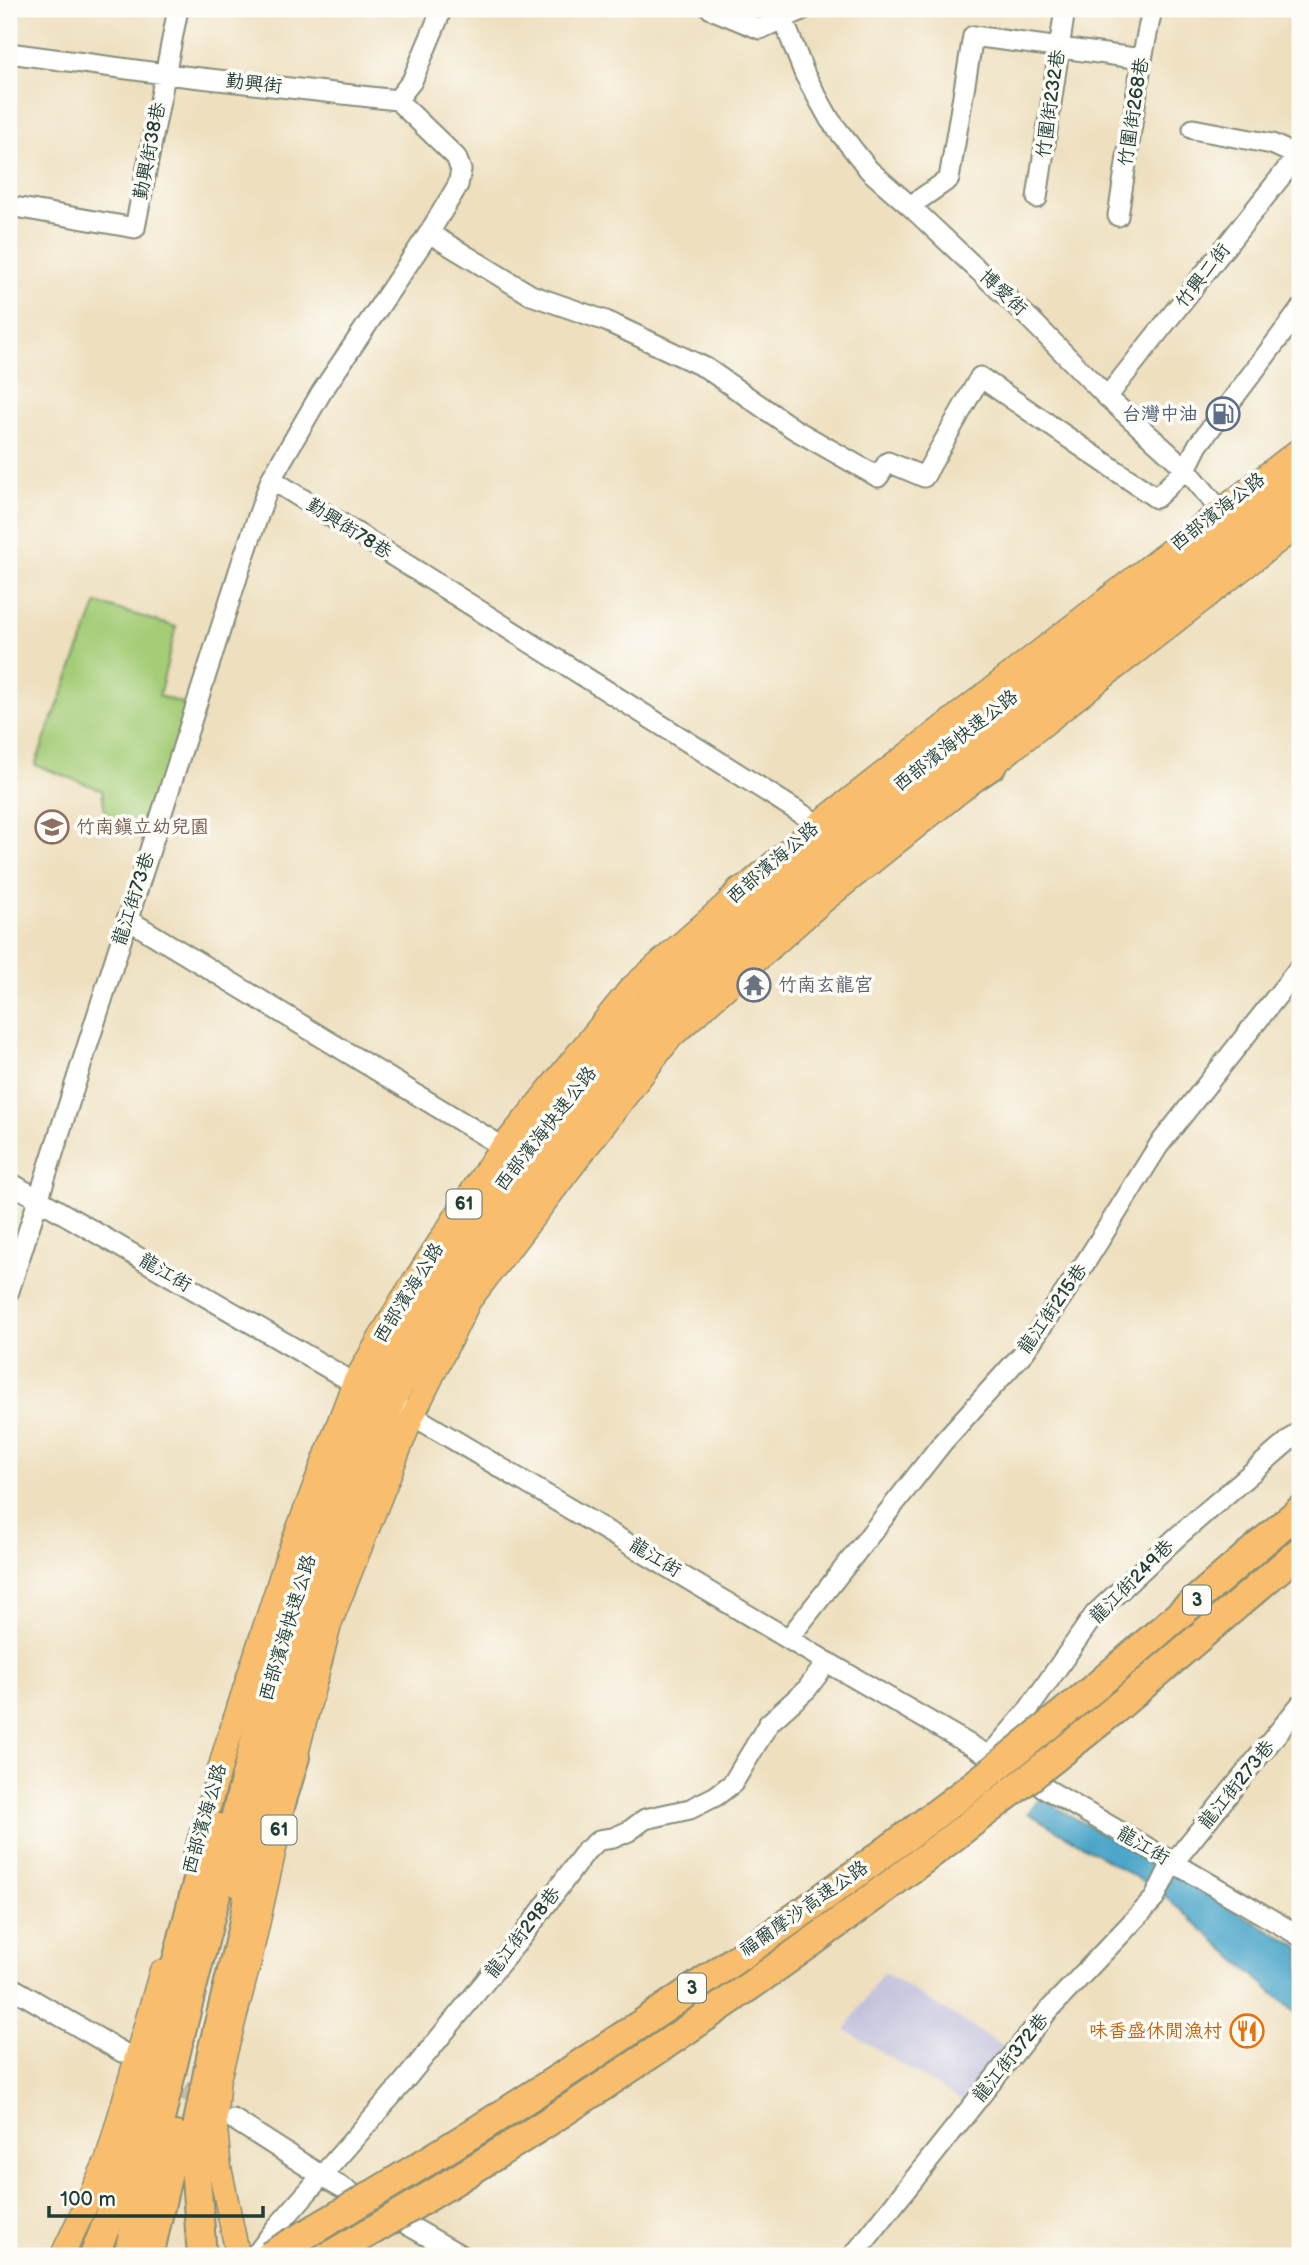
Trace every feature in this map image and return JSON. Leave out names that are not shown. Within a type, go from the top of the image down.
[{"type":"highway","name":"西部濱海快速公路","points":[[382,1398],[483,1246],[597,1093],[668,1013],[814,881],[1238,534],[1300,470]]},
{"type":"highway","name":"西部濱海快速公路","points":[[149,2256],[196,2044],[276,1741],[323,1515],[467,1230],[580,1082],[662,993],[799,867],[1238,534],[1300,498]]},
{"type":"highway","points":[[814,881],[992,765]]},
{"type":"highway","points":[[662,993],[740,892]]},
{"type":"highway","name":"福爾摩沙高速公路","points":[[269,2256],[392,2185],[649,2018],[896,1844],[958,1798],[1093,1689],[1300,1510]]},
{"type":"highway","name":"福爾摩沙高速公路","points":[[329,2256],[589,2095],[766,1976],[896,1883],[1113,1712],[1300,1551]]},
{"type":"highway","name":"西部濱海快速公路","points":[[128,2256],[178,2043],[276,1741]]},
{"type":"highway","points":[[202,2256],[195,2165],[198,2123],[212,2052],[243,1926],[276,1741]]},
{"type":"highway","points":[[94,2256],[114,2205],[199,1876],[276,1741]]},
{"type":"main road","name":"西部濱海公路","points":[[62,2256],[107,2160],[230,1734],[286,1561],[382,1398],[469,1301],[671,1038],[822,902],[992,765],[1238,534],[1300,449]]},
{"type":"main road","name":"西部濱海公路","points":[[238,2256],[219,2165],[215,2121],[218,2081],[249,1963],[276,1741],[330,1623],[402,1300],[503,1147],[630,989],[818,824],[1238,534],[1300,524]]},
{"type":"street","name":"勤興街38巷","points":[[9,206],[135,228],[178,9]]},
{"type":"street","points":[[271,479],[320,393],[429,233],[458,185],[461,170],[456,157],[397,100],[412,81],[442,9]]},
{"type":"street","points":[[711,9],[760,29],[781,15],[804,9]]},
{"type":"street","name":"竹圍街232巷","points":[[1037,198],[1065,9]]},
{"type":"street","name":"竹圍街268巷","points":[[1118,216],[1152,9]]},
{"type":"street","name":"博愛街","points":[[781,15],[805,75],[830,121],[869,170],[1186,469],[1238,534]]},
{"type":"street","points":[[910,206],[949,179],[973,36],[1142,59]]},
{"type":"street","name":"勤興街","points":[[9,53],[397,100]]},
{"type":"street","name":"竹興二街","points":[[1107,397],[1299,156],[1272,144],[1194,129]]},
{"type":"street","points":[[429,233],[531,295],[606,321],[706,368],[794,429],[878,477],[888,462],[924,477],[980,377],[1156,498],[1186,469],[1198,446],[1300,310]]},
{"type":"street","name":"勤興街78巷","points":[[271,479],[818,824]]},
{"type":"street","name":"龍江街73巷","points":[[9,1291],[242,562],[271,479]]},
{"type":"street","points":[[127,919],[503,1147]]},
{"type":"street","name":"龍江街215巷","points":[[789,1638],[943,1442],[1025,1351],[1087,1260],[1159,1145],[1300,967]]},
{"type":"street","name":"龍江街","points":[[9,1182],[789,1638],[823,1666],[989,1756],[1172,1866],[1300,1936]]},
{"type":"street","name":"龍江街249巷","points":[[989,1756],[1026,1713],[1096,1614],[1178,1536],[1300,1432]]},
{"type":"street","name":"龍江街298巷","points":[[252,2256],[419,2064],[524,1934],[586,1851],[599,1840],[629,1831],[645,1819],[690,1809],[716,1796],[733,1783],[769,1723],[807,1689],[823,1666]]},
{"type":"street","name":"龍江街273巷","points":[[1172,1866],[1300,1705]]},
{"type":"street","name":"龍江街372巷","points":[[853,2256],[1047,2012],[1154,1899],[1172,1866]]},
{"type":"street","points":[[9,1986],[122,2053]]},
{"type":"street","points":[[233,2119],[322,2176],[462,2256]]},
{"type":"shaded area","points":[[883,1972],[1009,2050],[967,2104],[845,2030]]},
{"type":"green space","points":[[97,603],[176,627],[159,696],[188,705],[145,840],[107,829],[102,790],[35,765]]},
{"type":"water","points":[[1040,1798],[1300,1948],[1300,2017],[1162,1893],[1028,1813]]},
{"type":"tunnel","points":[[159,2075],[211,2106]]},
{"type":"place","name":"台灣中油","points":[[1223,414]]},
{"type":"place","name":"竹南鎮立幼兒園","points":[[52,827]]},
{"type":"place","name":"竹南玄龍宮","points":[[754,985]]},
{"type":"place","name":"味香盛休閒漁村","points":[[1247,2031]]}]
